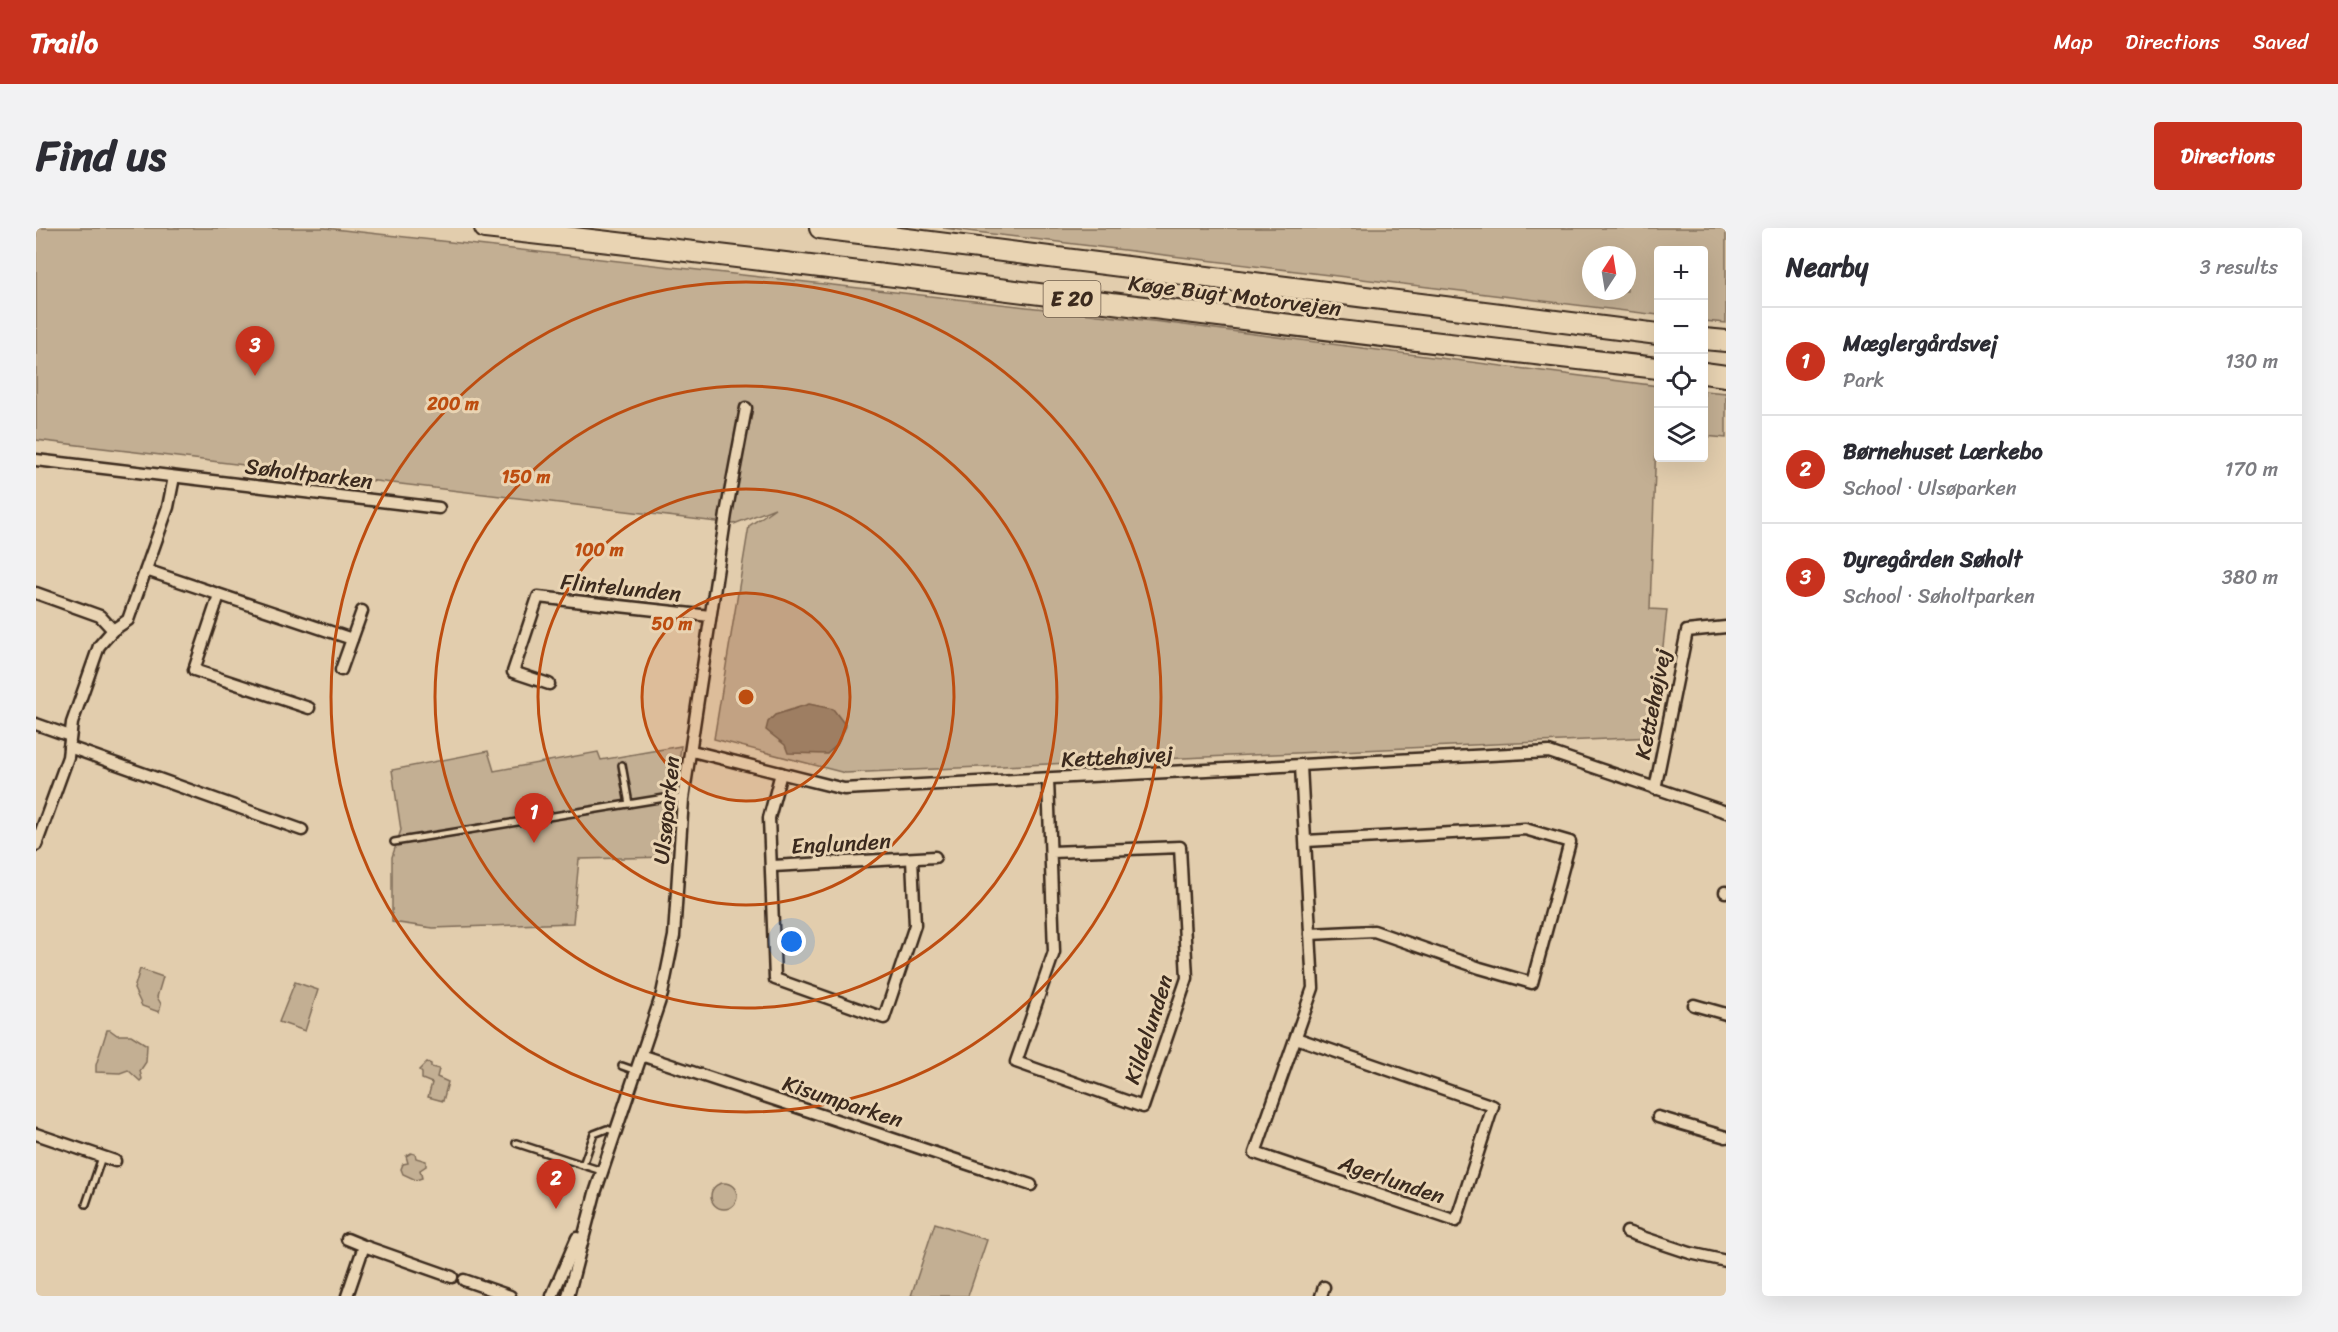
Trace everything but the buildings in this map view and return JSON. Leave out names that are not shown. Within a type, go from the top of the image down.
[{"type":"highway","name":"Køge Bugt Motorvejen","points":[[485,228],[716,253],[1206,316],[1654,367]]},
{"type":"highway","name":"Køge Bugt Motorvejen","points":[[820,228],[1654,333]]},
{"type":"highway","points":[[1708,339],[1726,341]]},
{"type":"highway","points":[[1708,374],[1726,376]]},
{"type":"street","name":"Ulsøparken","points":[[568,1296],[602,1171],[662,994],[674,936],[683,799],[692,751],[710,616],[746,408]]},
{"type":"street","name":"Søholtparken","points":[[36,460],[439,508]]},
{"type":"street","points":[[36,845],[68,758],[72,723],[99,646],[113,630],[128,620],[168,507],[174,477]]},
{"type":"street","points":[[146,570],[352,639]]},
{"type":"street","points":[[36,593],[100,616],[113,630]]},
{"type":"street","points":[[219,595],[194,670],[309,708]]},
{"type":"street","name":"Flintelunden","points":[[549,684],[513,672],[538,597],[710,616]]},
{"type":"street","points":[[341,670],[362,611]]},
{"type":"street","name":"Kettehøjvej","points":[[692,751],[844,789],[1549,752],[1655,789],[1687,631],[1726,627]]},
{"type":"street","points":[[36,724],[70,741],[302,830]]},
{"type":"street","name":"Agerlunden","points":[[1296,1038],[1493,1106],[1456,1221],[1256,1153],[1313,988],[1301,766]]},
{"type":"street","name":"Englunden","points":[[781,773],[770,819],[775,979],[884,1018],[915,925],[912,859]]},
{"type":"street","name":"Kildelunden","points":[[1048,779],[1054,952],[1016,1062],[1143,1107],[1187,978],[1180,847],[1052,852]]},
{"type":"street","points":[[1655,789],[1726,812]]},
{"type":"street","points":[[1306,842],[1525,829],[1570,842],[1532,983],[1480,968],[1374,931],[1310,934]]},
{"type":"street","name":"Englunden","points":[[773,866],[935,857]]},
{"type":"street","points":[[1694,1005],[1726,1014]]},
{"type":"street","name":"Kisumparken","points":[[641,1055],[1031,1185]]},
{"type":"street","points":[[1658,1117],[1726,1137]]},
{"type":"street","points":[[36,1134],[115,1161]]},
{"type":"street","name":"Ulsøparken","points":[[552,1296],[591,1207]]},
{"type":"street","points":[[1627,1232],[1690,1253],[1726,1261]]},
{"type":"street","points":[[347,1239],[452,1277]]},
{"type":"street","points":[[347,1296],[364,1246]]},
{"type":"street","points":[[464,1281],[508,1296]]},
{"type":"lane","points":[[622,765],[629,804]]},
{"type":"lane","points":[[394,842],[671,797],[683,799]]},
{"type":"lane","points":[[622,1066],[636,1071]]},
{"type":"lane","points":[[583,1165],[594,1134],[607,1129],[616,1132]]},
{"type":"lane","points":[[516,1143],[602,1171]]},
{"type":"lane","points":[[86,1204],[102,1157]]},
{"type":"shaded area","points":[[36,228],[325,228],[1161,322],[1654,385],[1655,462],[1650,609],[1667,610],[1653,737],[845,773],[714,739],[749,526],[775,508],[734,524],[36,440]]},
{"type":"shaded area","points":[[943,228],[1726,228],[1726,323],[1708,321],[1708,246],[1654,246],[1654,315]]},
{"type":"shaded area","points":[[1708,391],[1726,393],[1726,438],[1708,436]]},
{"type":"shaded area","points":[[809,704],[833,709],[846,726],[837,745],[827,754],[788,753],[785,745],[766,730],[768,722],[775,715]]},
{"type":"shaded area","points":[[681,746],[669,857],[579,859],[573,923],[433,928],[392,922],[392,857],[401,830],[392,770],[488,751],[494,771],[598,752],[601,760]]},
{"type":"shaded area","points":[[140,969],[163,977],[157,997],[161,1004],[159,1012],[142,1006],[134,989]]},
{"type":"shaded area","points":[[295,982],[318,990],[305,1031],[279,1022]]},
{"type":"shaded area","points":[[107,1030],[117,1035],[131,1035],[147,1045],[146,1062],[140,1071],[142,1079],[140,1081],[128,1070],[120,1073],[96,1072]]},
{"type":"shaded area","points":[[427,1062],[431,1064],[431,1067],[439,1069],[437,1077],[448,1082],[443,1101],[428,1097],[432,1083],[422,1079],[422,1073],[419,1070]]},
{"type":"shaded area","points":[[411,1153],[415,1154],[416,1158],[426,1161],[426,1166],[420,1170],[422,1178],[416,1180],[403,1174],[401,1169],[403,1164],[408,1163],[406,1156]]},
{"type":"shaded area","points":[[724,1183],[733,1187],[737,1196],[733,1205],[724,1209],[715,1205],[711,1196],[715,1187]]},
{"type":"shaded area","points":[[935,1223],[987,1240],[968,1296],[911,1296]]},
{"type":"place","name":"Dyregården Søholt","points":[[255,376]]},
{"type":"place","name":"Mæglergårdsvej","points":[[534,843]]},
{"type":"place","name":"Børnehuset Lærkebo","points":[[556,1209]]}]
